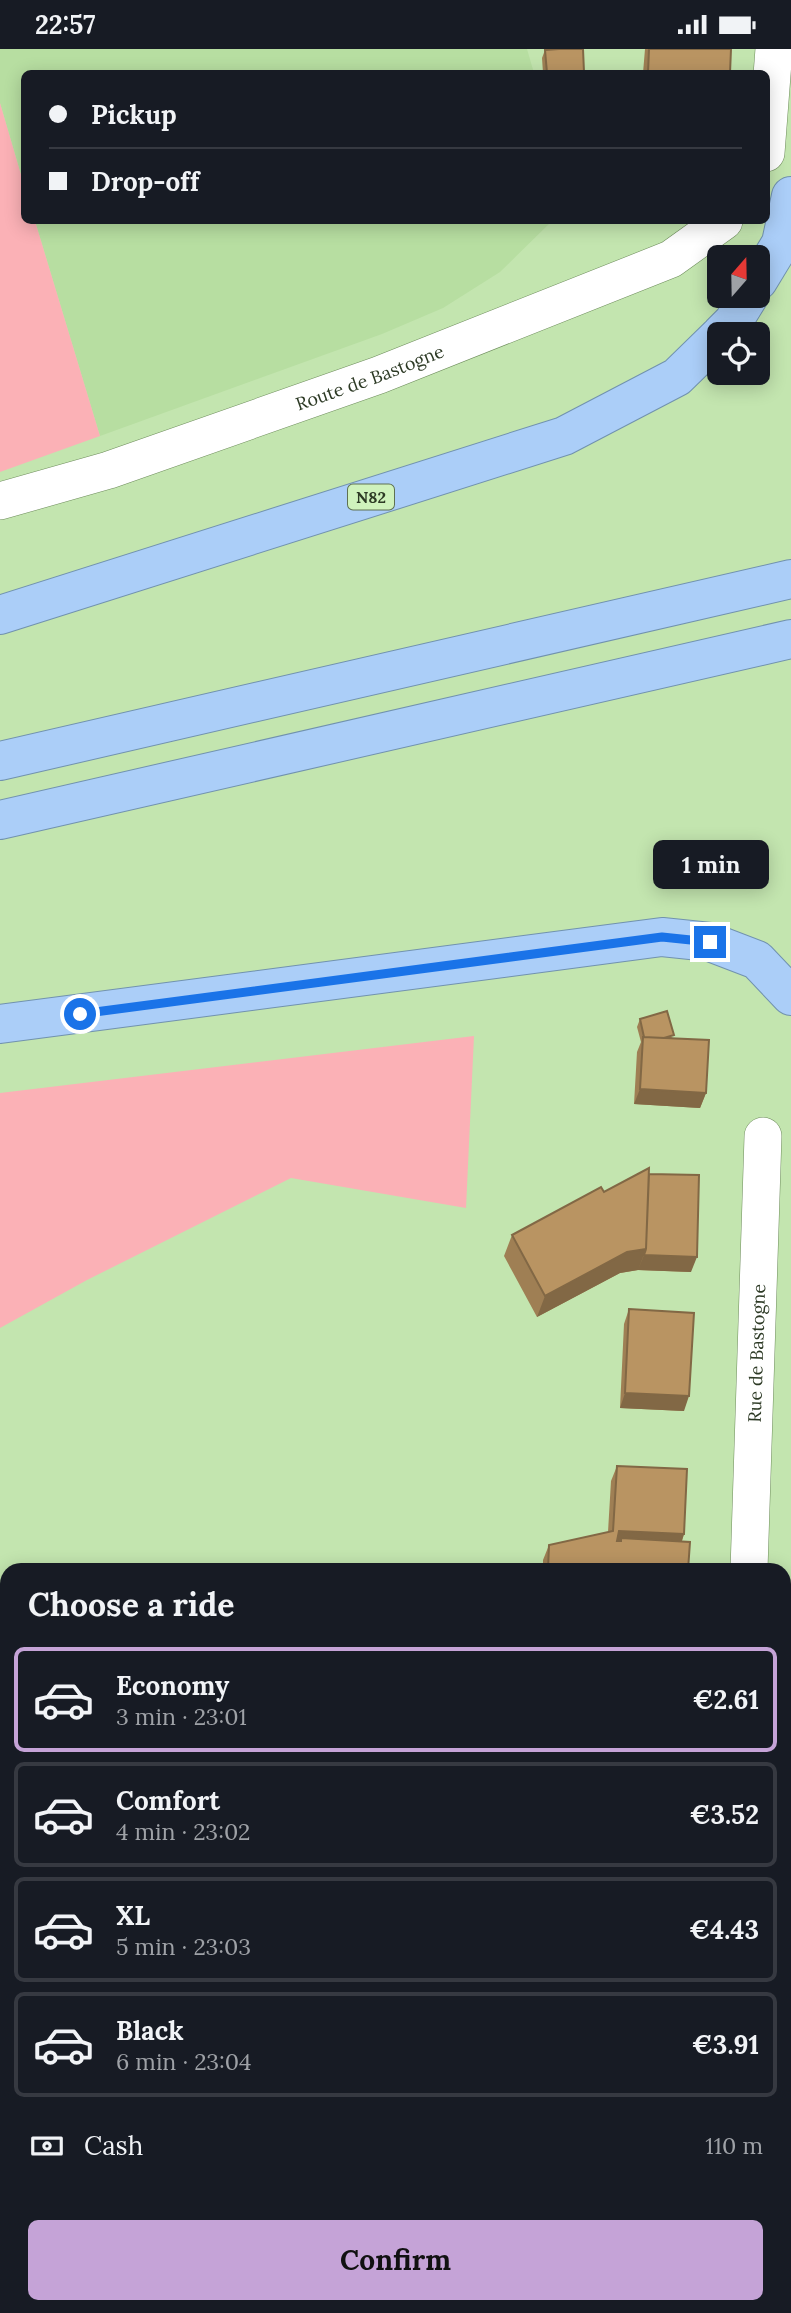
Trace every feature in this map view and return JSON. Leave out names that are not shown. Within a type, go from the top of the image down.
[{"type":"highway","points":[[770,261],[781,243],[791,196]]},
{"type":"highway","name":"N82","points":[[0,615],[564,436],[677,377],[707,348]]},
{"type":"highway","points":[[0,761],[791,579]]},
{"type":"highway","points":[[0,820],[791,639]]},
{"type":"highway","points":[[0,1024],[662,937],[710,942],[757,960],[791,996]]},
{"type":"street","points":[[770,101],[774,49]]},
{"type":"street","name":"Route de Bastogne","points":[[0,501],[109,470],[379,375],[671,259],[720,224]]},
{"type":"street","name":"Rue de Bastogne","points":[[749,1563],[763,1136]]},
{"type":"shaded area","points":[[0,49],[527,49],[533,70],[21,70],[21,175],[0,103]]},
{"type":"shaded area","points":[[0,103],[21,175],[21,224],[36,224],[100,436],[0,472]]},
{"type":"shaded area","points":[[36,224],[549,224],[500,272],[443,308],[382,334],[100,436]]},
{"type":"shaded area","points":[[474,1036],[466,1208],[291,1178],[87,1280],[0,1328],[0,1093]]},
{"type":"building","points":[[583,49],[584,70],[547,70],[545,50]]},
{"type":"building","points":[[649,49],[731,49],[730,70],[648,70]]},
{"type":"building","points":[[667,1011],[674,1035],[664,1038],[644,1037],[640,1019]]},
{"type":"building","points":[[643,1037],[709,1040],[706,1093],[640,1089]]},
{"type":"building","points":[[649,1168],[646,1249],[627,1252],[545,1296],[512,1235],[601,1187],[604,1192]]},
{"type":"building","points":[[649,1174],[699,1175],[697,1257],[644,1255]]},
{"type":"building","points":[[629,1309],[694,1313],[689,1396],[625,1393]]},
{"type":"building","points":[[617,1466],[687,1469],[684,1534],[619,1531],[617,1541],[621,1541],[621,1538],[690,1542],[688,1563],[548,1563],[549,1545],[613,1531]]},
{"type":"route","points":[[80,1014],[662,937],[710,942]]}]
